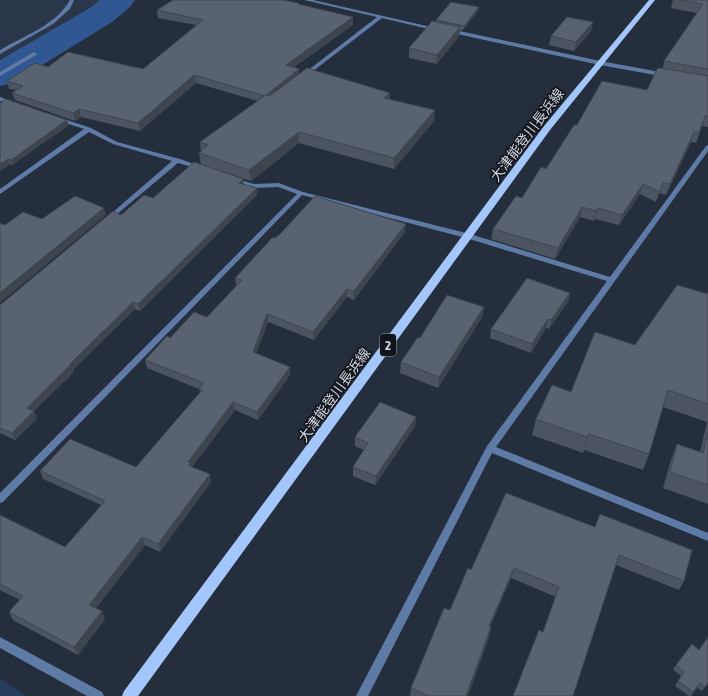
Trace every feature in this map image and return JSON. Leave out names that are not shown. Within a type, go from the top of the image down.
[{"type":"main road","name":"大津能登川長浜線","points":[[129,696],[548,128],[652,0]]},
{"type":"street","points":[[0,52],[52,22],[63,13],[72,0]]},
{"type":"street","points":[[306,0],[600,63],[670,75]]},
{"type":"street","points":[[300,80],[381,17]]},
{"type":"street","points":[[0,74],[34,54]]},
{"type":"street","points":[[0,99],[22,107]]},
{"type":"street","points":[[52,117],[89,130],[115,143],[178,160],[208,171]]},
{"type":"street","points":[[0,192],[89,130]]},
{"type":"street","points":[[362,696],[490,448],[708,147]]},
{"type":"street","points":[[101,225],[178,160]]},
{"type":"street","points":[[231,178],[253,186],[279,185],[301,193],[468,236],[612,280]]},
{"type":"street","points":[[0,499],[301,193]]},
{"type":"street","points":[[490,448],[708,537]]},
{"type":"street","points":[[0,642],[98,696]]},
{"type":"shaded area","points":[[0,0],[113,0],[101,10],[0,71]]},
{"type":"shaded area","points":[[0,678],[27,696],[0,696]]},
{"type":"building","points":[[173,0],[283,0],[353,17],[286,65],[299,69],[265,96],[194,75],[138,123],[79,109],[73,113],[12,93],[23,86],[7,81],[35,63],[48,67],[68,52],[143,69],[203,20],[157,10]]},
{"type":"building","points":[[679,0],[708,0],[708,69],[664,61],[703,4]]},
{"type":"building","points":[[451,2],[479,7],[464,26],[436,20]]},
{"type":"building","points":[[567,17],[593,22],[576,42],[551,36]]},
{"type":"building","points":[[432,21],[460,27],[437,55],[409,48]]},
{"type":"building","points":[[307,68],[390,93],[384,98],[435,110],[394,158],[299,132],[249,170],[199,153],[208,145],[200,142],[266,95],[271,95]]},
{"type":"building","points":[[660,68],[708,76],[708,116],[705,116],[699,133],[694,132],[670,184],[663,183],[659,192],[643,184],[622,215],[598,208],[596,211],[582,207],[558,248],[493,229],[516,196],[522,198],[541,167],[546,169],[574,125],[577,125],[602,81],[647,90],[657,69]]},
{"type":"building","points":[[6,99],[67,120],[11,160],[8,159],[0,164],[0,103]]},
{"type":"building","points":[[194,162],[243,179],[239,183],[257,188],[138,304],[133,302],[70,364],[27,408],[34,411],[12,433],[0,428],[0,305],[113,211],[121,215],[144,195],[153,198]]},
{"type":"building","points":[[75,196],[104,208],[0,293],[0,223],[5,225],[23,212],[42,219]]},
{"type":"building","points":[[315,196],[406,224],[354,291],[347,289],[313,332],[267,314],[253,352],[290,367],[257,412],[233,402],[188,462],[191,463],[189,466],[210,474],[158,544],[142,537],[89,605],[102,611],[74,647],[9,612],[23,596],[0,584],[0,515],[65,547],[105,501],[40,471],[70,439],[136,467],[202,390],[199,389],[204,383],[145,360],[167,336],[170,338],[194,312],[207,317],[242,280],[235,278],[272,238],[275,238],[281,233]]},
{"type":"building","points":[[527,278],[570,293],[551,320],[548,319],[532,344],[491,329]]},
{"type":"building","points":[[677,285],[708,294],[708,404],[668,390],[649,454],[589,434],[587,437],[536,419],[552,385],[571,392],[595,332],[635,345]]},
{"type":"building","points":[[447,295],[484,307],[439,377],[401,362],[418,337],[420,338]]},
{"type":"building","points":[[380,402],[416,417],[376,476],[353,467],[368,443],[355,437]]},
{"type":"building","points":[[708,431],[708,485],[670,472],[677,444],[703,453]]},
{"type":"building","points":[[506,493],[595,527],[600,514],[692,550],[684,581],[619,555],[573,696],[513,696],[539,630],[543,632],[559,587],[514,568],[489,626],[491,627],[466,696],[429,696],[411,688],[444,608],[450,610],[468,568],[471,570]]},
{"type":"building","points":[[708,637],[708,683],[705,687],[700,683],[693,692],[678,681],[684,672],[676,665],[692,644],[699,650]]},
{"type":"waterway","points":[[0,75],[101,15],[119,0]]}]
